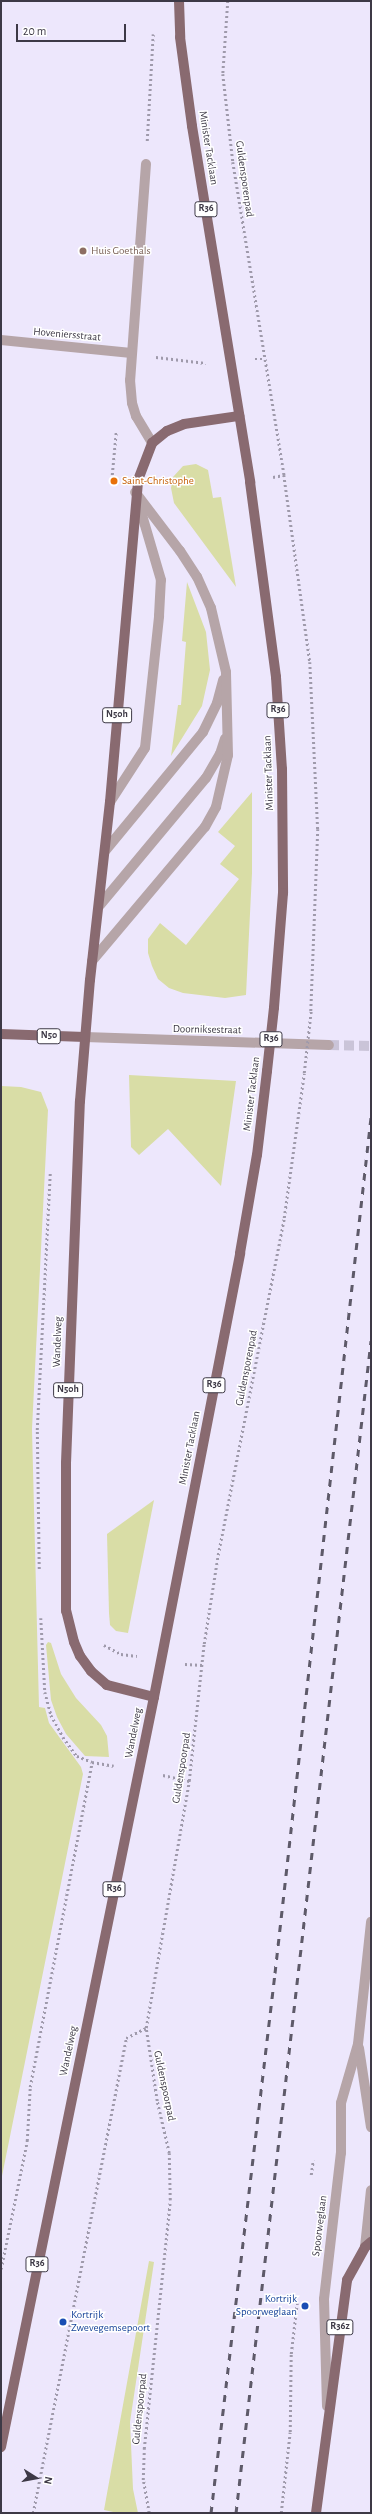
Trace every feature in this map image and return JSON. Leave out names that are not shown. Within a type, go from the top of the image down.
[{"type":"main road","name":"Minister Tacklaan","points":[[154,1697],[240,1254],[257,1155],[274,1008],[283,893],[281,761],[276,676],[232,362],[192,126],[180,37],[179,1]]},
{"type":"main road","name":"N50h","points":[[86,1037],[92,961],[100,906],[110,802],[135,492],[141,467],[152,443],[167,431],[180,425],[239,416]]},
{"type":"main road","name":"N50","points":[[1,1034],[86,1037]]},
{"type":"main road","name":"Wandelweg","points":[[1,2447],[154,1697],[107,1685],[91,1671],[80,1656],[74,1642],[66,1611],[66,1463],[74,1194],[86,1037]]},
{"type":"main road","name":"Spoorweglaan","points":[[316,2513],[328,2412],[347,2280],[368,2244]]},
{"type":"street","points":[[146,164],[131,353],[132,403],[142,428],[152,443]]},
{"type":"street","name":"Hoveniersstraat","points":[[1,340],[131,353]]},
{"type":"street","points":[[92,961],[206,827],[216,807],[223,785],[229,727],[226,672],[211,608],[197,577],[135,492]]},
{"type":"street","points":[[110,802],[146,748],[159,616],[161,580],[135,492]]},
{"type":"street","points":[[105,851],[203,732],[217,703],[226,672]]},
{"type":"street","points":[[100,906],[206,778],[220,754],[229,727]]},
{"type":"street","name":"Doorniksestraat","points":[[86,1037],[329,1045]]},
{"type":"street","name":"Spoorweglaan","points":[[328,2412],[324,2299],[341,2153],[341,2103],[358,2044],[371,1922]]},
{"type":"street","name":"Spoorweglaan","points":[[358,2044],[371,2127]]},
{"type":"street","name":"Spoorweglaan","points":[[368,2244],[371,2190]]},
{"type":"path","name":"Guldensporenpad","points":[[228,1],[223,74],[233,162],[265,359],[232,362]]},
{"type":"path","points":[[146,164],[154,26]]},
{"type":"path","points":[[131,353],[198,364],[232,362]]},
{"type":"path","name":"Guldensporenpad","points":[[202,1666],[218,1555],[284,1218],[311,1011]]},
{"type":"path","name":"Guldenspoorpad","points":[[149,2513],[143,2480],[144,2449],[170,2200],[169,2153],[155,2094],[146,2028],[189,1781],[202,1666]]},
{"type":"path","points":[[1,2269],[27,2141],[30,2087],[92,1762]]},
{"type":"path","points":[[33,2513],[126,2038],[146,2028]]},
{"type":"path","points":[[281,2513],[290,2432],[291,2354],[298,2301]]},
{"type":"green space","points":[[196,464],[208,470],[213,498],[221,497],[236,587],[174,503],[171,488],[173,477],[183,466]]},
{"type":"green space","points":[[187,582],[206,632],[210,670],[202,706],[171,756],[178,705],[181,705],[186,642],[182,641]]},
{"type":"green space","points":[[252,792],[252,873],[246,995],[225,998],[183,993],[169,988],[158,979],[152,966],[148,953],[148,939],[160,923],[186,945],[239,879],[220,864],[235,846],[218,832]]},
{"type":"green space","points":[[129,1075],[236,1081],[221,1186],[168,1129],[139,1155],[131,1147]]},
{"type":"green space","points":[[1,1086],[21,1087],[41,1092],[48,1110],[32,1429],[39,1707],[45,1708],[49,1723],[81,1767],[83,1774],[1,2181]]},
{"type":"green space","points":[[154,1500],[128,1633],[116,1631],[110,1625],[107,1534]]},
{"type":"green space","points":[[48,1642],[51,1643],[61,1674],[76,1698],[101,1725],[107,1736],[109,1757],[85,1756],[66,1734],[57,1717],[51,1700],[46,1645]]},
{"type":"green space","points":[[149,2261],[154,2262],[130,2422],[133,2489],[138,2513],[118,2513],[104,2510]]},
{"type":"tunnel","points":[[329,1045],[371,1046]]},
{"type":"railway","points":[[211,2513],[275,1973],[371,1117]]},
{"type":"railway","points":[[236,2513],[371,1341]]},
{"type":"place","name":"Huis Goethals","points":[[83,251]]},
{"type":"place","name":"Saint-Christophe","points":[[114,481]]},
{"type":"place","name":"Kortrijk Spoorweglaan","points":[[305,2306]]},
{"type":"place","name":"Kortrijk Zwevegemsepoort","points":[[63,2322]]}]
